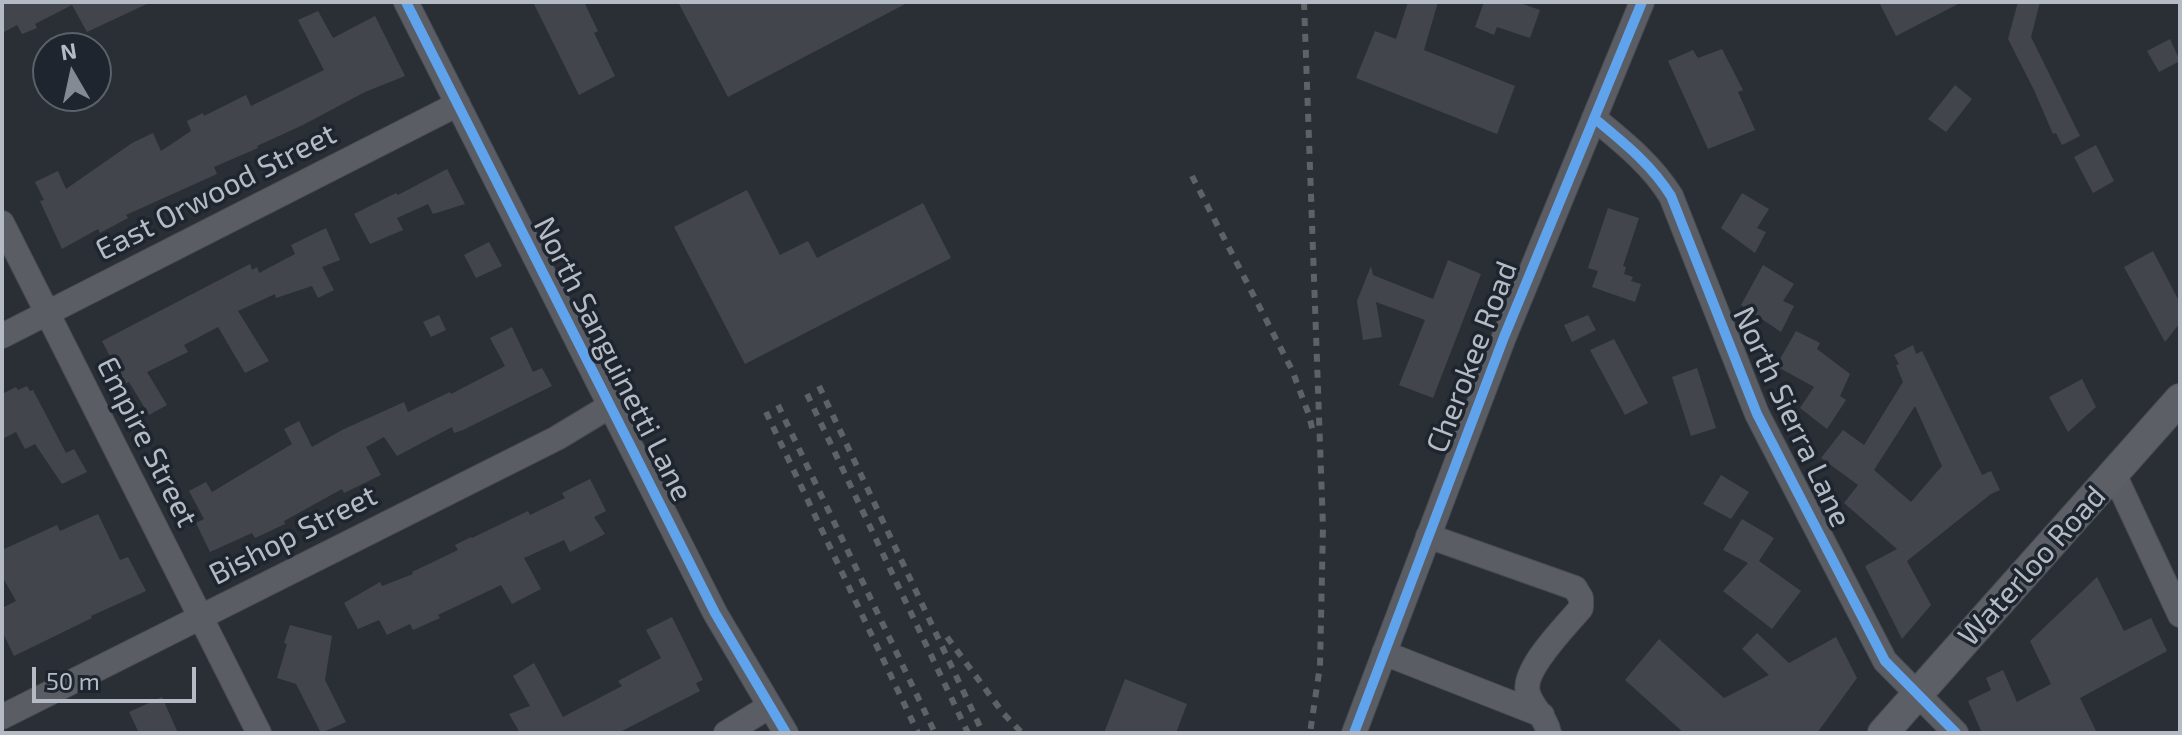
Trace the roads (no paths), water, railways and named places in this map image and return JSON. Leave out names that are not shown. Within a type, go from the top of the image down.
[{"type":"main road","name":"Waterloo Road","points":[[1883,733],[2180,399]]},
{"type":"street","name":"North Sanguinetti Lane","points":[[406,2],[715,613],[786,733]]},
{"type":"street","name":"Cherokee Road","points":[[1354,733],[1515,310],[1642,2]]},
{"type":"street","name":"East Orwood Street","points":[[2,336],[458,104]]},
{"type":"street","name":"North Sierra Lane","points":[[1594,118],[1645,161],[1671,196],[1757,414],[1885,661],[1956,733]]},
{"type":"street","name":"Empire Street","points":[[2,223],[259,733]]},
{"type":"street","name":"Bishop Street","points":[[2,717],[557,438],[610,406]]},
{"type":"street","points":[[2114,474],[2180,615]]},
{"type":"street","points":[[1428,536],[1575,588],[1581,598],[1581,608],[1539,659],[1528,678],[1526,689],[1546,724]]},
{"type":"street","points":[[1384,653],[1546,724]]},
{"type":"street","points":[[726,733],[770,706]]},
{"type":"railway","points":[[1304,2],[1323,527],[1320,666],[1310,733]]},
{"type":"railway","points":[[1192,176],[1292,370],[1313,432]]},
{"type":"railway","points":[[819,386],[983,733]]},
{"type":"railway","points":[[807,394],[968,733]]},
{"type":"railway","points":[[778,405],[935,733]]},
{"type":"railway","points":[[766,412],[918,733]]},
{"type":"railway","points":[[947,637],[1003,713],[1022,733]]}]
